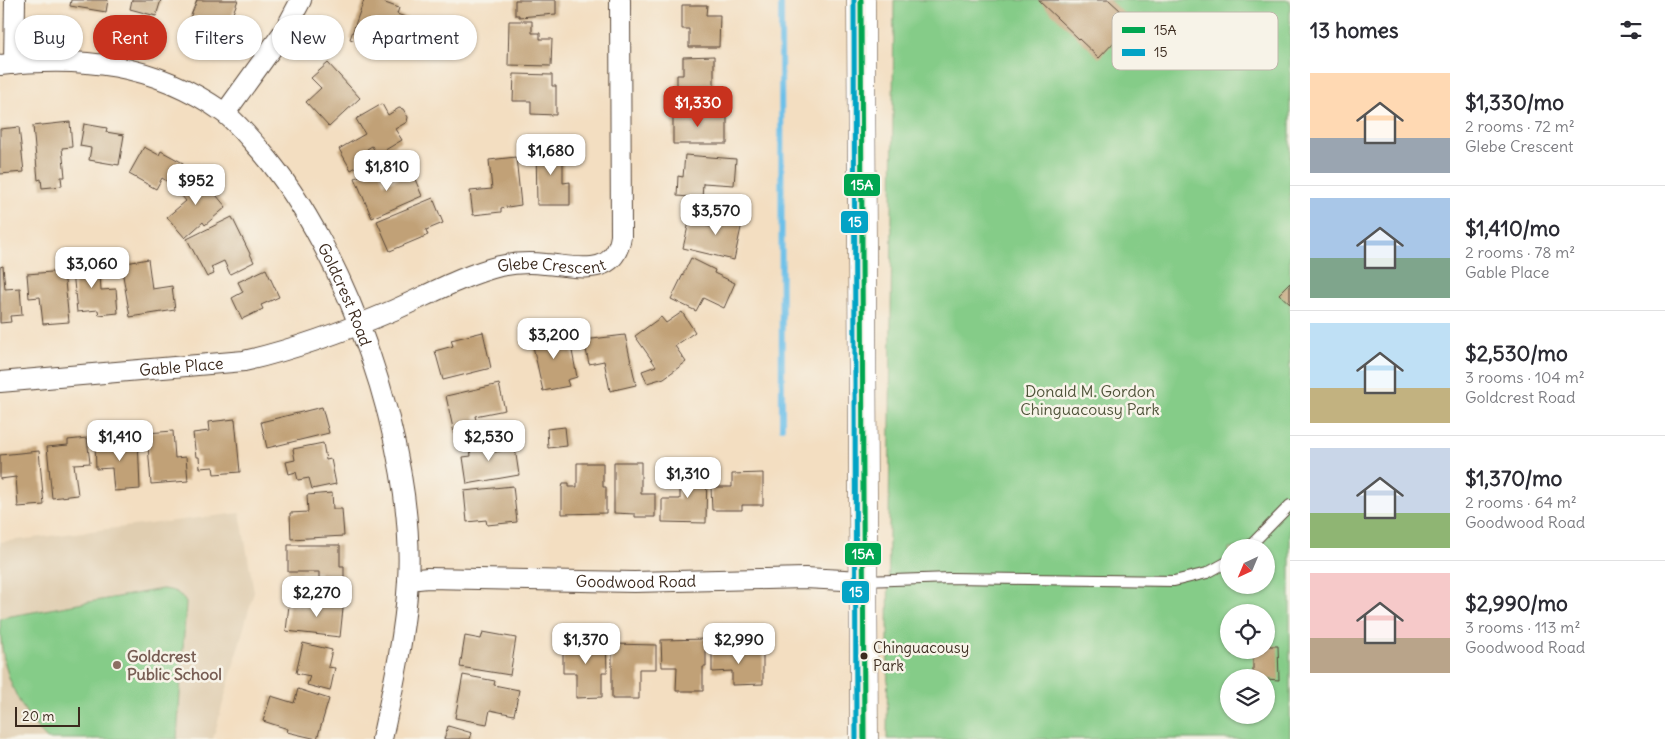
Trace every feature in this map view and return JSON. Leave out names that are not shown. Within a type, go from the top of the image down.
[{"type":"main road","points":[[862,0],[864,739]]},
{"type":"street","points":[[7,64],[15,0]]},
{"type":"street","points":[[225,113],[285,30],[301,0]]},
{"type":"street","name":"Glebe Crescent","points":[[358,326],[487,270],[532,263],[596,267],[613,258],[621,236],[620,0]]},
{"type":"street","name":"Goldcrest Road","points":[[7,64],[70,61],[108,64],[164,80],[225,113],[258,147],[290,188],[324,248],[376,371],[397,450],[404,498],[408,580],[392,696],[382,739]]},
{"type":"street","name":"Gable Place","points":[[0,382],[244,361],[282,352],[358,326]]},
{"type":"street","name":"Goodwood Road","points":[[408,580],[428,578],[634,582],[805,578],[863,581]]},
{"type":"lane","points":[[1257,539],[1290,505]]},
{"type":"lane","points":[[863,581],[951,578],[1174,581],[1207,572],[1220,566]]},
{"type":"shaded area","name":"Goldcrest Public School","points":[[240,513],[254,591],[213,739],[0,739],[0,542]]},
{"type":"green space","name":"Donald M. Gordon Chinguacousy Park","points":[[894,0],[1290,0],[1290,739],[887,739]]},
{"type":"green space","points":[[162,589],[176,592],[186,603],[177,739],[47,739],[26,712],[11,683],[3,652],[0,618]]},
{"type":"building","points":[[71,0],[108,0],[106,12],[70,6]]},
{"type":"building","points":[[132,0],[161,0],[156,15],[130,9]]},
{"type":"building","points":[[197,0],[238,0],[232,15],[191,15]]},
{"type":"building","points":[[364,0],[377,0],[399,8],[397,14],[400,15],[359,15]]},
{"type":"building","points":[[515,0],[556,0],[556,14],[519,17],[519,15],[515,15]]},
{"type":"building","points":[[1038,0],[1109,0],[1122,12],[1112,12],[1112,44],[1099,58]]},
{"type":"building","points":[[682,5],[707,5],[706,15],[720,15],[719,47],[689,47],[689,29],[682,29]]},
{"type":"building","points":[[509,21],[532,21],[532,33],[540,33],[540,39],[552,39],[551,66],[508,65]]},
{"type":"building","points":[[354,28],[354,40],[350,39]]},
{"type":"building","points":[[714,56],[714,87],[701,87],[701,98],[677,98],[677,75],[683,75],[683,57]]},
{"type":"building","points":[[328,63],[360,98],[329,127],[306,102],[321,88],[311,78]]},
{"type":"building","points":[[514,74],[552,75],[552,86],[556,86],[556,115],[531,114],[531,101],[513,101]]},
{"type":"building","points":[[382,104],[388,115],[399,108],[403,109],[408,117],[407,122],[395,129],[402,140],[377,155],[372,146],[367,149],[372,158],[351,170],[339,149],[365,134],[356,119]]},
{"type":"building","points":[[673,107],[697,107],[697,117],[727,117],[727,144],[673,144]]},
{"type":"building","points":[[70,122],[72,147],[62,148],[65,177],[61,177],[62,186],[42,188],[41,179],[38,180],[33,126]]},
{"type":"building","points":[[84,124],[107,128],[106,132],[124,135],[119,165],[89,160],[91,148],[80,146]]},
{"type":"building","points":[[19,127],[24,172],[0,174],[0,129]]},
{"type":"building","points":[[536,144],[563,144],[563,183],[570,182],[570,205],[537,205]]},
{"type":"building","points":[[144,147],[159,155],[161,151],[183,163],[171,184],[162,178],[156,189],[129,174]]},
{"type":"building","points":[[685,155],[736,159],[734,185],[703,183],[702,198],[677,196],[678,176],[683,177]]},
{"type":"building","points":[[516,157],[521,205],[501,208],[501,212],[473,215],[470,191],[492,189],[489,160]]},
{"type":"building","points":[[378,168],[384,184],[412,172],[422,196],[372,218],[355,178]]},
{"type":"building","points":[[198,173],[226,207],[205,225],[203,222],[185,238],[167,217],[186,201],[177,190]]},
{"type":"building","points":[[433,198],[443,223],[426,230],[428,235],[390,251],[377,221]]},
{"type":"building","points":[[720,208],[744,214],[734,260],[683,248],[689,222],[716,228]]},
{"type":"building","points":[[232,217],[254,262],[230,274],[224,261],[211,267],[214,274],[207,277],[187,239]]},
{"type":"building","points":[[691,258],[715,270],[714,273],[735,283],[724,308],[703,298],[696,311],[671,299]]},
{"type":"building","points":[[99,259],[101,290],[116,289],[118,313],[99,315],[98,310],[77,312],[72,261]]},
{"type":"building","points":[[148,259],[152,289],[172,286],[175,310],[130,317],[121,264]]},
{"type":"building","points":[[3,266],[5,289],[20,288],[22,315],[10,316],[11,322],[0,323],[0,267]]},
{"type":"building","points":[[266,269],[279,297],[261,305],[263,309],[242,319],[232,298],[243,292],[238,282]]},
{"type":"building","points":[[64,271],[69,322],[43,324],[40,297],[29,298],[27,274]]},
{"type":"building","points":[[1290,283],[1290,304],[1279,294]]},
{"type":"building","points":[[682,312],[695,332],[675,346],[686,362],[664,378],[647,383],[642,371],[656,366],[635,336],[661,317],[666,323]]},
{"type":"building","points":[[568,330],[577,377],[567,380],[569,386],[543,391],[531,337]]},
{"type":"building","points":[[483,332],[491,368],[443,380],[435,351],[453,346],[451,340]]},
{"type":"building","points":[[625,335],[636,385],[610,391],[604,361],[589,364],[584,340]]},
{"type":"building","points":[[499,384],[505,410],[475,416],[478,428],[454,433],[446,396]]},
{"type":"building","points":[[322,407],[329,433],[267,448],[261,422]]},
{"type":"building","points":[[235,419],[240,472],[214,474],[213,467],[200,468],[199,457],[196,457],[193,433],[209,431],[208,422]]},
{"type":"building","points":[[565,427],[567,446],[548,448],[547,429]]},
{"type":"building","points":[[173,431],[175,458],[186,457],[188,481],[151,484],[147,433]]},
{"type":"building","points":[[492,436],[495,452],[515,448],[519,475],[467,484],[463,457],[471,456],[469,439]]},
{"type":"building","points":[[87,438],[90,463],[74,464],[78,495],[52,498],[47,447],[68,445],[68,440]]},
{"type":"building","points":[[138,439],[140,489],[114,491],[112,468],[96,469],[95,442]]},
{"type":"building","points":[[323,443],[326,460],[331,459],[336,484],[312,489],[309,478],[298,480],[296,472],[289,474],[286,462],[295,460],[293,449]]},
{"type":"building","points":[[39,451],[44,505],[18,507],[16,477],[0,479],[0,455]]},
{"type":"building","points":[[614,462],[641,462],[641,494],[655,494],[655,517],[635,517],[635,514],[614,513]]},
{"type":"building","points":[[577,463],[603,463],[603,487],[606,487],[606,513],[562,514],[563,483],[569,483],[569,487],[577,487]]},
{"type":"building","points":[[680,468],[707,468],[706,523],[662,522],[662,499],[680,499]]},
{"type":"building","points":[[763,473],[763,505],[742,505],[742,510],[712,510],[711,487],[732,487],[732,474]]},
{"type":"building","points":[[513,486],[517,522],[487,525],[486,520],[467,522],[464,491]]},
{"type":"building","points":[[332,493],[333,509],[342,509],[344,536],[291,539],[290,513],[308,512],[307,495]]},
{"type":"building","points":[[288,545],[340,545],[340,566],[344,566],[344,587],[319,587],[319,572],[288,572]]},
{"type":"building","points":[[320,596],[344,599],[340,637],[286,631],[289,605],[318,608]]},
{"type":"building","points":[[483,632],[516,638],[510,675],[460,667],[465,636],[481,639]]},
{"type":"building","points":[[706,639],[706,667],[703,667],[703,691],[676,691],[677,667],[662,667],[661,640]]},
{"type":"building","points":[[563,640],[606,640],[607,672],[602,672],[602,697],[576,698],[576,673],[563,673]]},
{"type":"building","points":[[303,643],[332,650],[328,667],[335,668],[330,691],[307,685],[310,676],[296,673]]},
{"type":"building","points":[[612,644],[656,645],[656,669],[639,669],[639,699],[612,699]]},
{"type":"building","points":[[1275,646],[1278,646],[1279,680],[1275,680],[1275,669],[1253,669],[1253,659],[1275,659]]},
{"type":"building","points":[[712,647],[744,647],[745,654],[763,654],[763,684],[732,685],[732,671],[712,672]]},
{"type":"building","points":[[463,675],[495,681],[494,685],[519,690],[514,715],[490,710],[487,724],[455,718]]},
{"type":"building","points":[[298,689],[329,699],[317,739],[287,732],[288,729],[263,721],[271,696],[294,703]]},
{"type":"building","points":[[448,726],[472,733],[470,739],[444,739]]},
{"type":"waterway","points":[[781,0],[782,427]]},
{"type":"transit line","name":"15","points":[[854,0],[856,739]]},
{"type":"transit line","name":"15A","points":[[861,0],[864,739]]},
{"type":"place","name":"Chinguacousy Park","points":[[864,656]]},
{"type":"place","name":"Goldcrest Public School","points":[[117,665]]}]
